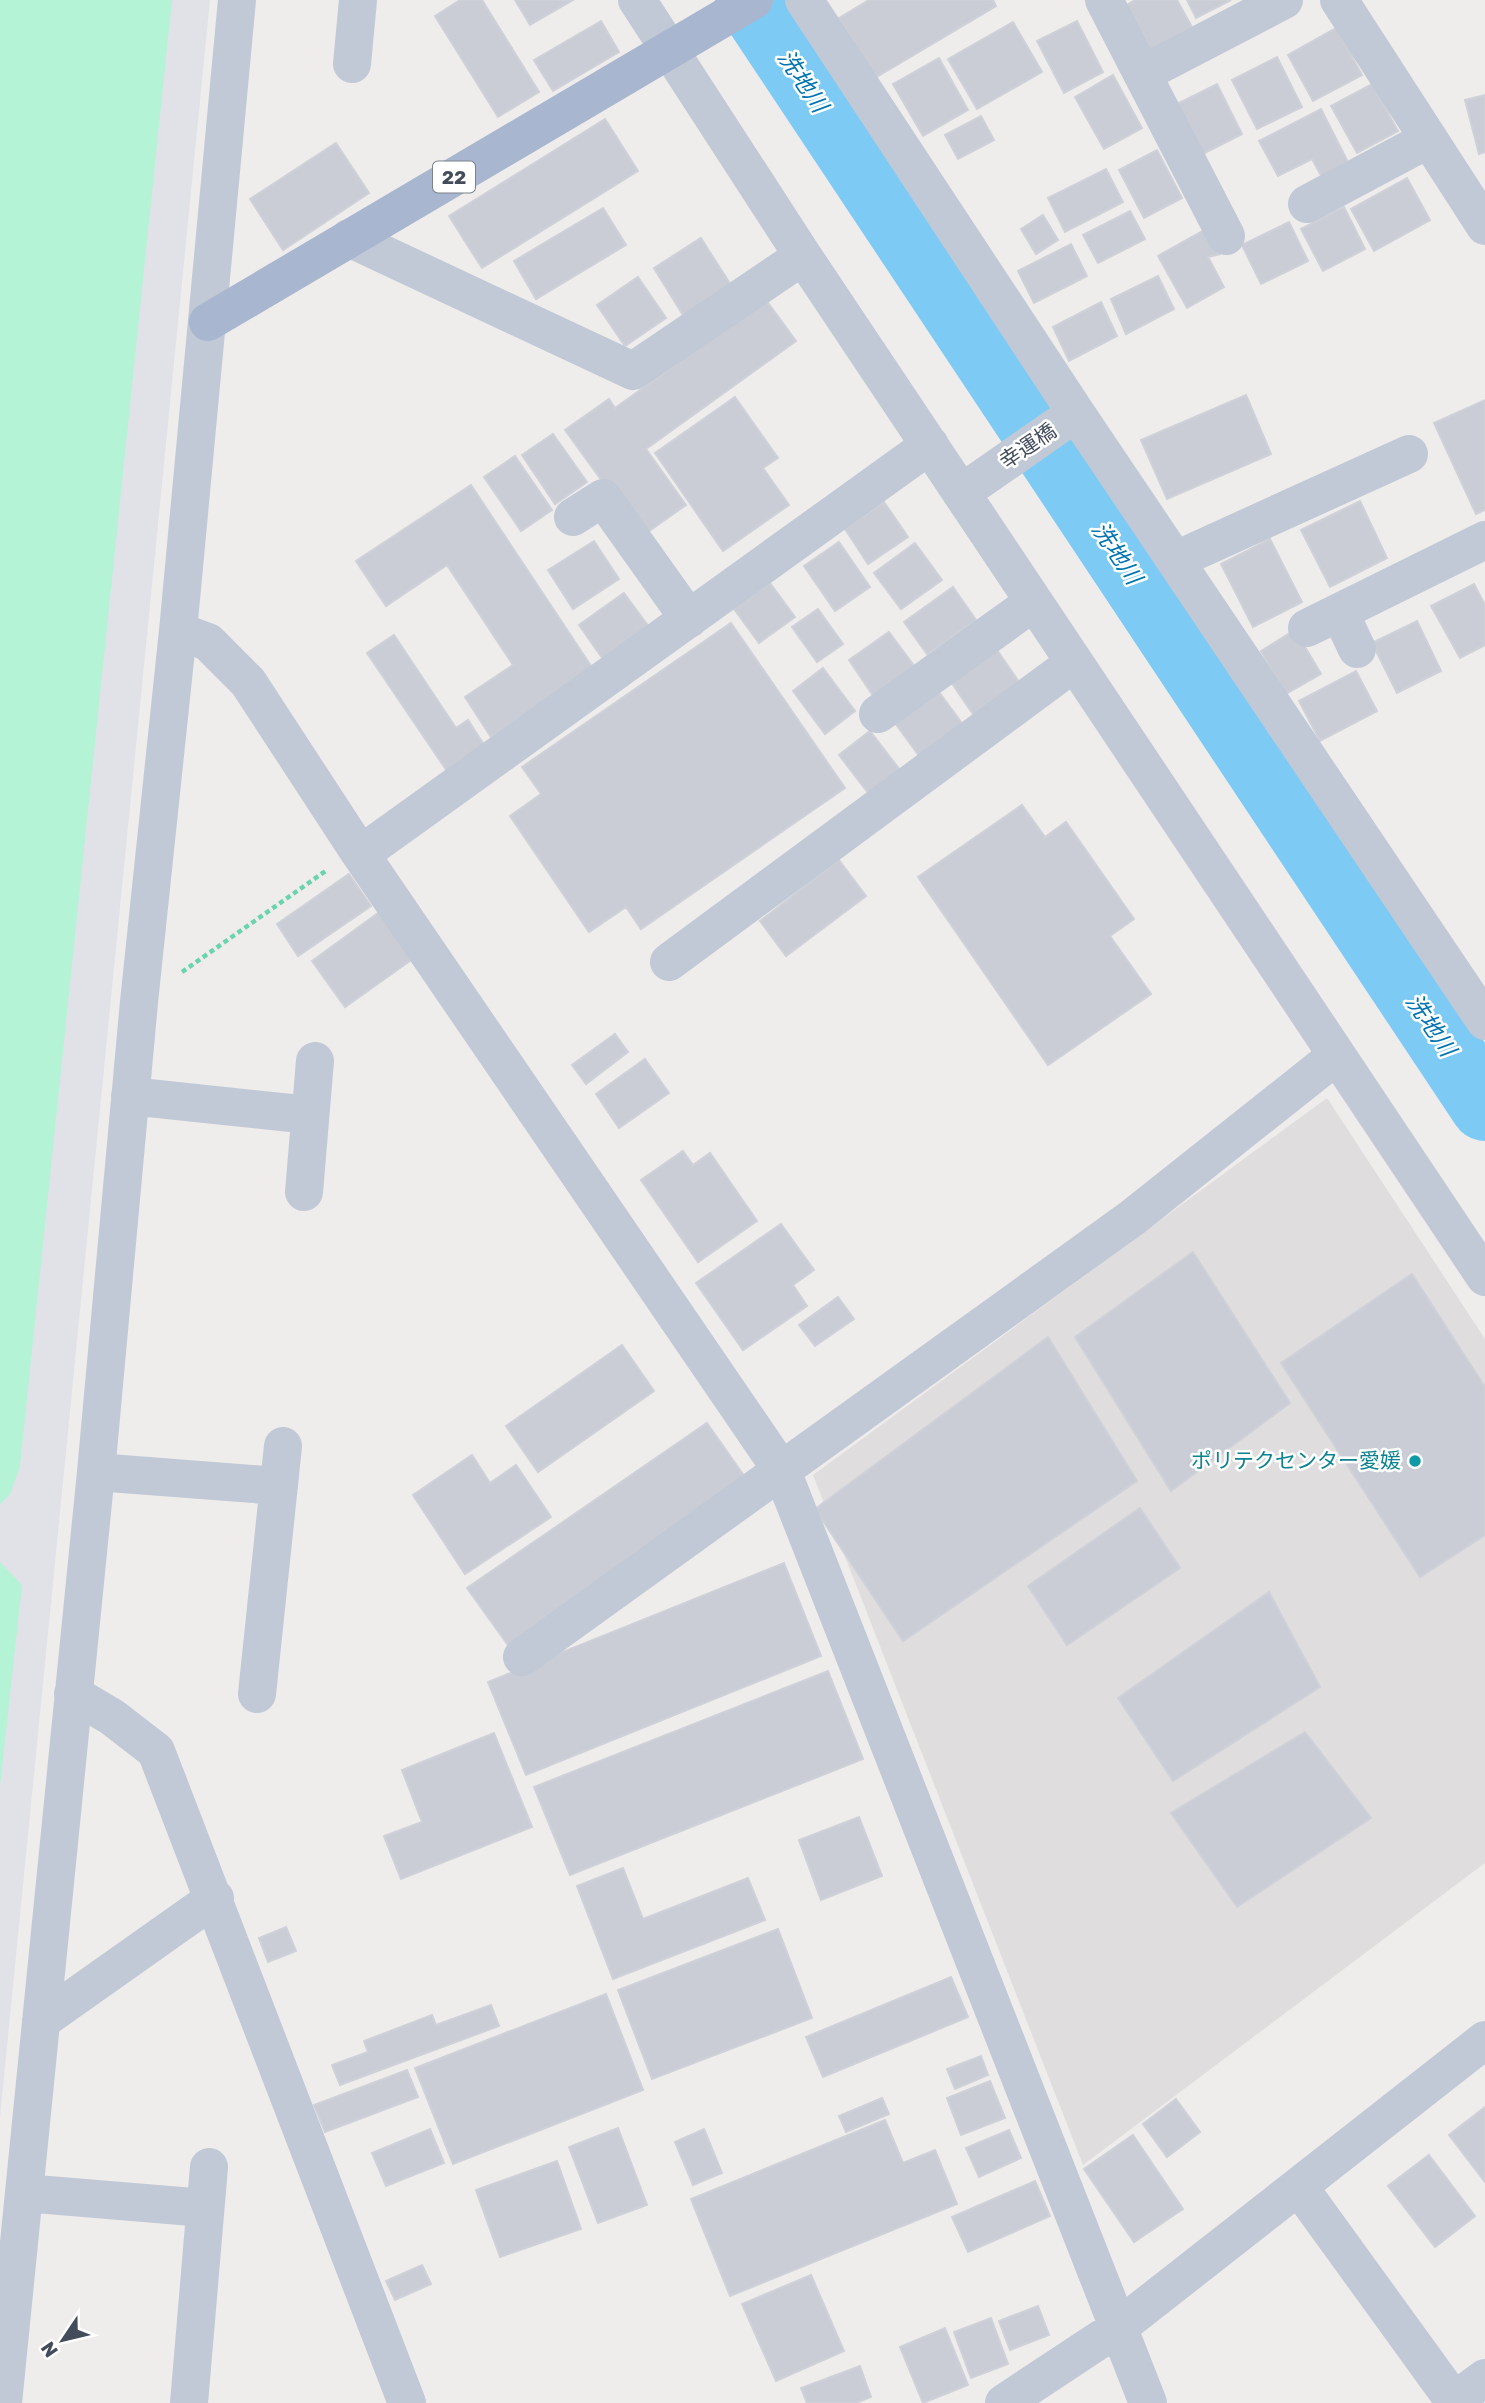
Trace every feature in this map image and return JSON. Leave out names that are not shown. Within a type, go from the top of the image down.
[{"type":"main road","name":"22","points":[[208,321],[754,0]]},
{"type":"street","points":[[3,2403],[96,1472],[139,1002],[178,631],[237,0]]},
{"type":"street","points":[[352,64],[359,0]]},
{"type":"street","points":[[637,0],[685,41],[803,256],[930,445],[975,482],[1034,602],[1485,1277]]},
{"type":"street","points":[[804,0],[1071,417],[1176,560],[1485,1021]]},
{"type":"street","points":[[1104,0],[1142,74],[1207,221]]},
{"type":"street","points":[[1142,74],[1284,0]]},
{"type":"street","points":[[1339,0],[1429,139],[1473,185],[1485,226]]},
{"type":"street","points":[[1307,204],[1429,139]]},
{"type":"street","points":[[349,238],[633,372],[803,256]]},
{"type":"street","name":"幸運橋","points":[[975,482],[1071,417]]},
{"type":"street","points":[[359,851],[930,445]]},
{"type":"street","points":[[1176,560],[1409,454]]},
{"type":"street","points":[[573,517],[603,498],[688,619]]},
{"type":"street","points":[[1357,649],[1324,620],[1485,540]]},
{"type":"street","points":[[878,714],[1034,602]]},
{"type":"street","points":[[178,631],[208,642],[248,681],[359,851],[782,1471],[1148,2403]]},
{"type":"street","points":[[669,962],[1074,663]]},
{"type":"street","points":[[522,1657],[1132,1218],[1336,1056]]},
{"type":"street","points":[[304,1192],[315,1061]]},
{"type":"street","points":[[130,1096],[310,1115]]},
{"type":"street","points":[[257,1694],[283,1446]]},
{"type":"street","points":[[96,1472],[279,1486]]},
{"type":"street","points":[[73,1694],[112,1717],[156,1751],[215,1898],[407,2403]]},
{"type":"street","points":[[41,2021],[215,1898]]},
{"type":"street","points":[[1004,2403],[1119,2327],[1485,2040]]},
{"type":"street","points":[[189,2403],[209,2167]]},
{"type":"street","points":[[1299,2187],[1452,2402],[1485,2378]]},
{"type":"street","points":[[24,2193],[205,2208]]},
{"type":"path","points":[[139,1002],[359,851]]},
{"type":"shaded area","points":[[0,0],[210,0],[0,2117]]},
{"type":"shaded area","points":[[1327,1098],[1485,1339],[1485,1863],[1083,2165],[813,1475]]},
{"type":"green space","points":[[0,0],[172,0],[20,1466],[10,1494],[0,1504]]},
{"type":"green space","points":[[0,1562],[22,1585],[0,1786]]},
{"type":"building","points":[[460,0],[482,0],[539,92],[498,117],[435,16]]},
{"type":"building","points":[[515,0],[573,0],[530,25]]},
{"type":"building","points":[[869,0],[993,0],[996,6],[875,78],[839,18]]},
{"type":"building","points":[[1135,0],[1177,0],[1192,27],[1150,50],[1125,6]]},
{"type":"building","points":[[1187,0],[1231,0],[1196,18]]},
{"type":"building","points":[[601,21],[619,52],[553,91],[534,60]]},
{"type":"building","points":[[1077,21],[1103,72],[1064,93],[1037,41]]},
{"type":"building","points":[[1013,22],[1042,72],[977,109],[948,59]]},
{"type":"building","points":[[1336,28],[1362,75],[1313,101],[1288,55]]},
{"type":"building","points":[[1277,57],[1302,107],[1257,129],[1232,80]]},
{"type":"building","points":[[939,58],[968,110],[923,136],[893,84]]},
{"type":"building","points":[[1113,75],[1142,128],[1104,149],[1075,97]]},
{"type":"building","points":[[1217,84],[1242,134],[1203,154],[1177,104]]},
{"type":"building","points":[[1372,84],[1398,131],[1357,153],[1331,106]]},
{"type":"building","points":[[1485,95],[1485,152],[1479,154],[1465,100]]},
{"type":"building","points":[[1321,109],[1351,168],[1324,181],[1312,159],[1278,176],[1259,141]]},
{"type":"building","points":[[981,116],[994,140],[958,159],[945,135]]},
{"type":"building","points":[[605,119],[638,171],[482,268],[449,216]]},
{"type":"building","points":[[336,143],[369,193],[283,250],[250,199]]},
{"type":"building","points":[[1157,150],[1182,198],[1144,218],[1119,170]]},
{"type":"building","points":[[1106,169],[1123,202],[1065,232],[1048,198]]},
{"type":"building","points":[[1407,178],[1430,220],[1374,251],[1351,209]]},
{"type":"building","points":[[1344,207],[1365,249],[1323,271],[1301,229]]},
{"type":"building","points":[[603,208],[626,245],[536,299],[514,261]]},
{"type":"building","points":[[1130,211],[1145,239],[1098,263],[1083,235]]},
{"type":"building","points":[[1043,215],[1058,240],[1036,254],[1021,229]]},
{"type":"building","points":[[1289,222],[1308,261],[1261,284],[1242,245]]},
{"type":"building","points":[[1206,229],[1220,254],[1208,257],[1224,287],[1187,308],[1158,256]]},
{"type":"building","points":[[701,238],[734,290],[686,320],[654,268]]},
{"type":"building","points":[[1071,244],[1087,276],[1034,303],[1018,271]]},
{"type":"building","points":[[1158,276],[1174,309],[1126,334],[1111,299]]},
{"type":"building","points":[[638,277],[666,318],[625,346],[597,305]]},
{"type":"building","points":[[766,300],[796,341],[646,449],[686,505],[642,536],[565,430],[609,399],[615,408]]},
{"type":"building","points":[[1101,302],[1117,336],[1069,361],[1053,327]]},
{"type":"building","points":[[1246,395],[1271,454],[1167,499],[1141,440]]},
{"type":"building","points":[[735,397],[778,458],[763,468],[789,505],[723,551],[655,453]]},
{"type":"building","points":[[1485,400],[1485,510],[1476,514],[1434,423]]},
{"type":"building","points":[[553,434],[587,482],[555,504],[522,455]]},
{"type":"building","points":[[515,456],[552,510],[521,531],[484,477]]},
{"type":"building","points":[[471,485],[593,669],[491,737],[465,697],[513,665],[447,565],[386,606],[356,561]]},
{"type":"building","points":[[1360,501],[1387,558],[1330,587],[1301,530]]},
{"type":"building","points":[[884,502],[908,537],[868,564],[845,529]]},
{"type":"building","points":[[1270,539],[1302,602],[1253,627],[1221,564]]},
{"type":"building","points":[[594,541],[619,579],[573,609],[548,570]]},
{"type":"building","points":[[839,542],[870,587],[835,611],[804,566]]},
{"type":"building","points":[[915,543],[942,580],[901,609],[874,573]]},
{"type":"building","points":[[770,583],[795,617],[759,643],[734,609]]},
{"type":"building","points":[[1474,584],[1485,605],[1485,645],[1460,658],[1431,606]]},
{"type":"building","points":[[953,587],[976,620],[927,654],[904,622]]},
{"type":"building","points":[[624,593],[649,627],[603,659],[579,625]]},
{"type":"building","points":[[818,609],[843,644],[817,662],[792,627]]},
{"type":"building","points":[[1417,621],[1441,671],[1397,693],[1372,643]]},
{"type":"building","points":[[731,623],[845,788],[641,929],[626,907],[589,932],[510,816],[541,794],[522,767]]},
{"type":"building","points":[[1295,630],[1321,674],[1286,694],[1261,651]]},
{"type":"building","points":[[889,632],[915,667],[874,697],[849,660]]},
{"type":"building","points":[[394,635],[456,728],[468,720],[486,748],[449,774],[367,653]]},
{"type":"building","points":[[997,650],[1021,685],[975,717],[951,682]]},
{"type":"building","points":[[823,668],[855,711],[825,734],[793,691]]},
{"type":"building","points":[[1356,671],[1377,711],[1320,741],[1299,701]]},
{"type":"building","points":[[939,692],[964,726],[920,757],[895,723]]},
{"type":"building","points":[[870,731],[900,770],[869,794],[839,755]]},
{"type":"building","points":[[1022,805],[1045,837],[1066,822],[1134,919],[1110,936],[1151,994],[1048,1065],[918,877]]},
{"type":"building","points":[[839,860],[866,896],[786,956],[760,921]]},
{"type":"building","points":[[349,874],[371,906],[298,956],[277,924]]},
{"type":"building","points":[[381,911],[414,958],[345,1007],[312,961]]},
{"type":"building","points":[[615,1034],[628,1052],[586,1084],[572,1065]]},
{"type":"building","points":[[645,1059],[669,1093],[619,1128],[596,1094]]},
{"type":"building","points":[[683,1151],[693,1165],[710,1153],[757,1221],[698,1262],[641,1180]]},
{"type":"building","points":[[781,1224],[814,1270],[793,1285],[807,1306],[743,1350],[696,1283]]},
{"type":"building","points":[[1193,1252],[1290,1403],[1171,1491],[1075,1337]]},
{"type":"building","name":"ポリテクセンター愛媛","points":[[1412,1274],[1485,1387],[1485,1535],[1420,1577],[1281,1363]]},
{"type":"building","points":[[838,1297],[854,1319],[815,1346],[799,1325]]},
{"type":"building","points":[[1048,1337],[1137,1481],[903,1641],[815,1509]]},
{"type":"building","points":[[622,1345],[654,1391],[538,1472],[506,1426]]},
{"type":"building","points":[[707,1423],[747,1480],[508,1645],[467,1588]]},
{"type":"building","points":[[472,1455],[490,1483],[516,1465],[551,1517],[465,1574],[413,1495]]},
{"type":"building","points":[[1140,1508],[1180,1568],[1067,1645],[1028,1586]]},
{"type":"building","points":[[784,1563],[821,1656],[526,1775],[488,1682]]},
{"type":"building","points":[[1269,1592],[1320,1687],[1173,1781],[1118,1698]]},
{"type":"building","points":[[828,1671],[863,1759],[570,1875],[534,1787]]},
{"type":"building","points":[[1305,1732],[1371,1818],[1237,1907],[1171,1813]]},
{"type":"building","points":[[494,1733],[532,1827],[401,1879],[384,1836],[422,1822],[402,1770]]},
{"type":"building","points":[[859,1817],[882,1876],[821,1900],[799,1840]]},
{"type":"building","points":[[623,1868],[643,1919],[748,1878],[765,1920],[613,1979],[577,1886]]},
{"type":"building","points":[[286,1927],[296,1951],[268,1962],[259,1938]]},
{"type":"building","points":[[778,1929],[812,2018],[652,2079],[618,1990]]},
{"type":"building","points":[[951,1977],[968,2017],[823,2077],[806,2037]]},
{"type":"building","points":[[606,1994],[643,2090],[453,2164],[415,2068]]},
{"type":"building","points":[[491,2005],[499,2026],[340,2085],[332,2065],[368,2052],[364,2041],[432,2015],[436,2025]]},
{"type":"building","points":[[981,2056],[988,2075],[955,2089],[947,2069]]},
{"type":"building","points":[[407,2070],[418,2097],[325,2132],[314,2105]]},
{"type":"building","points":[[990,2081],[1005,2118],[961,2135],[947,2098]]},
{"type":"building","points":[[882,2098],[889,2114],[846,2132],[839,2116]]},
{"type":"building","points":[[1176,2099],[1200,2132],[1167,2157],[1143,2124]]},
{"type":"building","points":[[1485,2107],[1485,2182],[1449,2135]]},
{"type":"building","points":[[885,2120],[903,2163],[935,2150],[957,2204],[730,2296],[691,2199]]},
{"type":"building","points":[[618,2128],[647,2205],[598,2223],[569,2147]]},
{"type":"building","points":[[430,2129],[444,2163],[386,2186],[372,2153]]},
{"type":"building","points":[[704,2129],[722,2173],[693,2185],[675,2142]]},
{"type":"building","points":[[1009,2130],[1021,2158],[979,2177],[966,2148]]},
{"type":"building","points":[[1133,2135],[1183,2209],[1134,2242],[1084,2169]]},
{"type":"building","points":[[1429,2155],[1475,2216],[1435,2247],[1388,2186]]},
{"type":"building","points":[[557,2161],[581,2229],[500,2257],[476,2190]]},
{"type":"building","points":[[1035,2181],[1050,2216],[968,2252],[952,2217]]},
{"type":"building","points":[[422,2265],[431,2284],[395,2300],[386,2281]]},
{"type":"building","points":[[811,2275],[844,2351],[776,2381],[742,2304]]},
{"type":"building","points":[[1038,2306],[1049,2335],[1010,2350],[999,2321]]},
{"type":"building","points":[[991,2318],[1008,2364],[971,2378],[954,2332]]},
{"type":"building","points":[[945,2328],[968,2385],[923,2403],[900,2347]]},
{"type":"building","points":[[860,2366],[871,2397],[856,2403],[807,2403],[801,2388]]},
{"type":"waterway","name":"洗地川","points":[[750,0],[1485,1106]]},
{"type":"place","name":"ポリテクセンター愛媛","points":[[1415,1461]]}]
